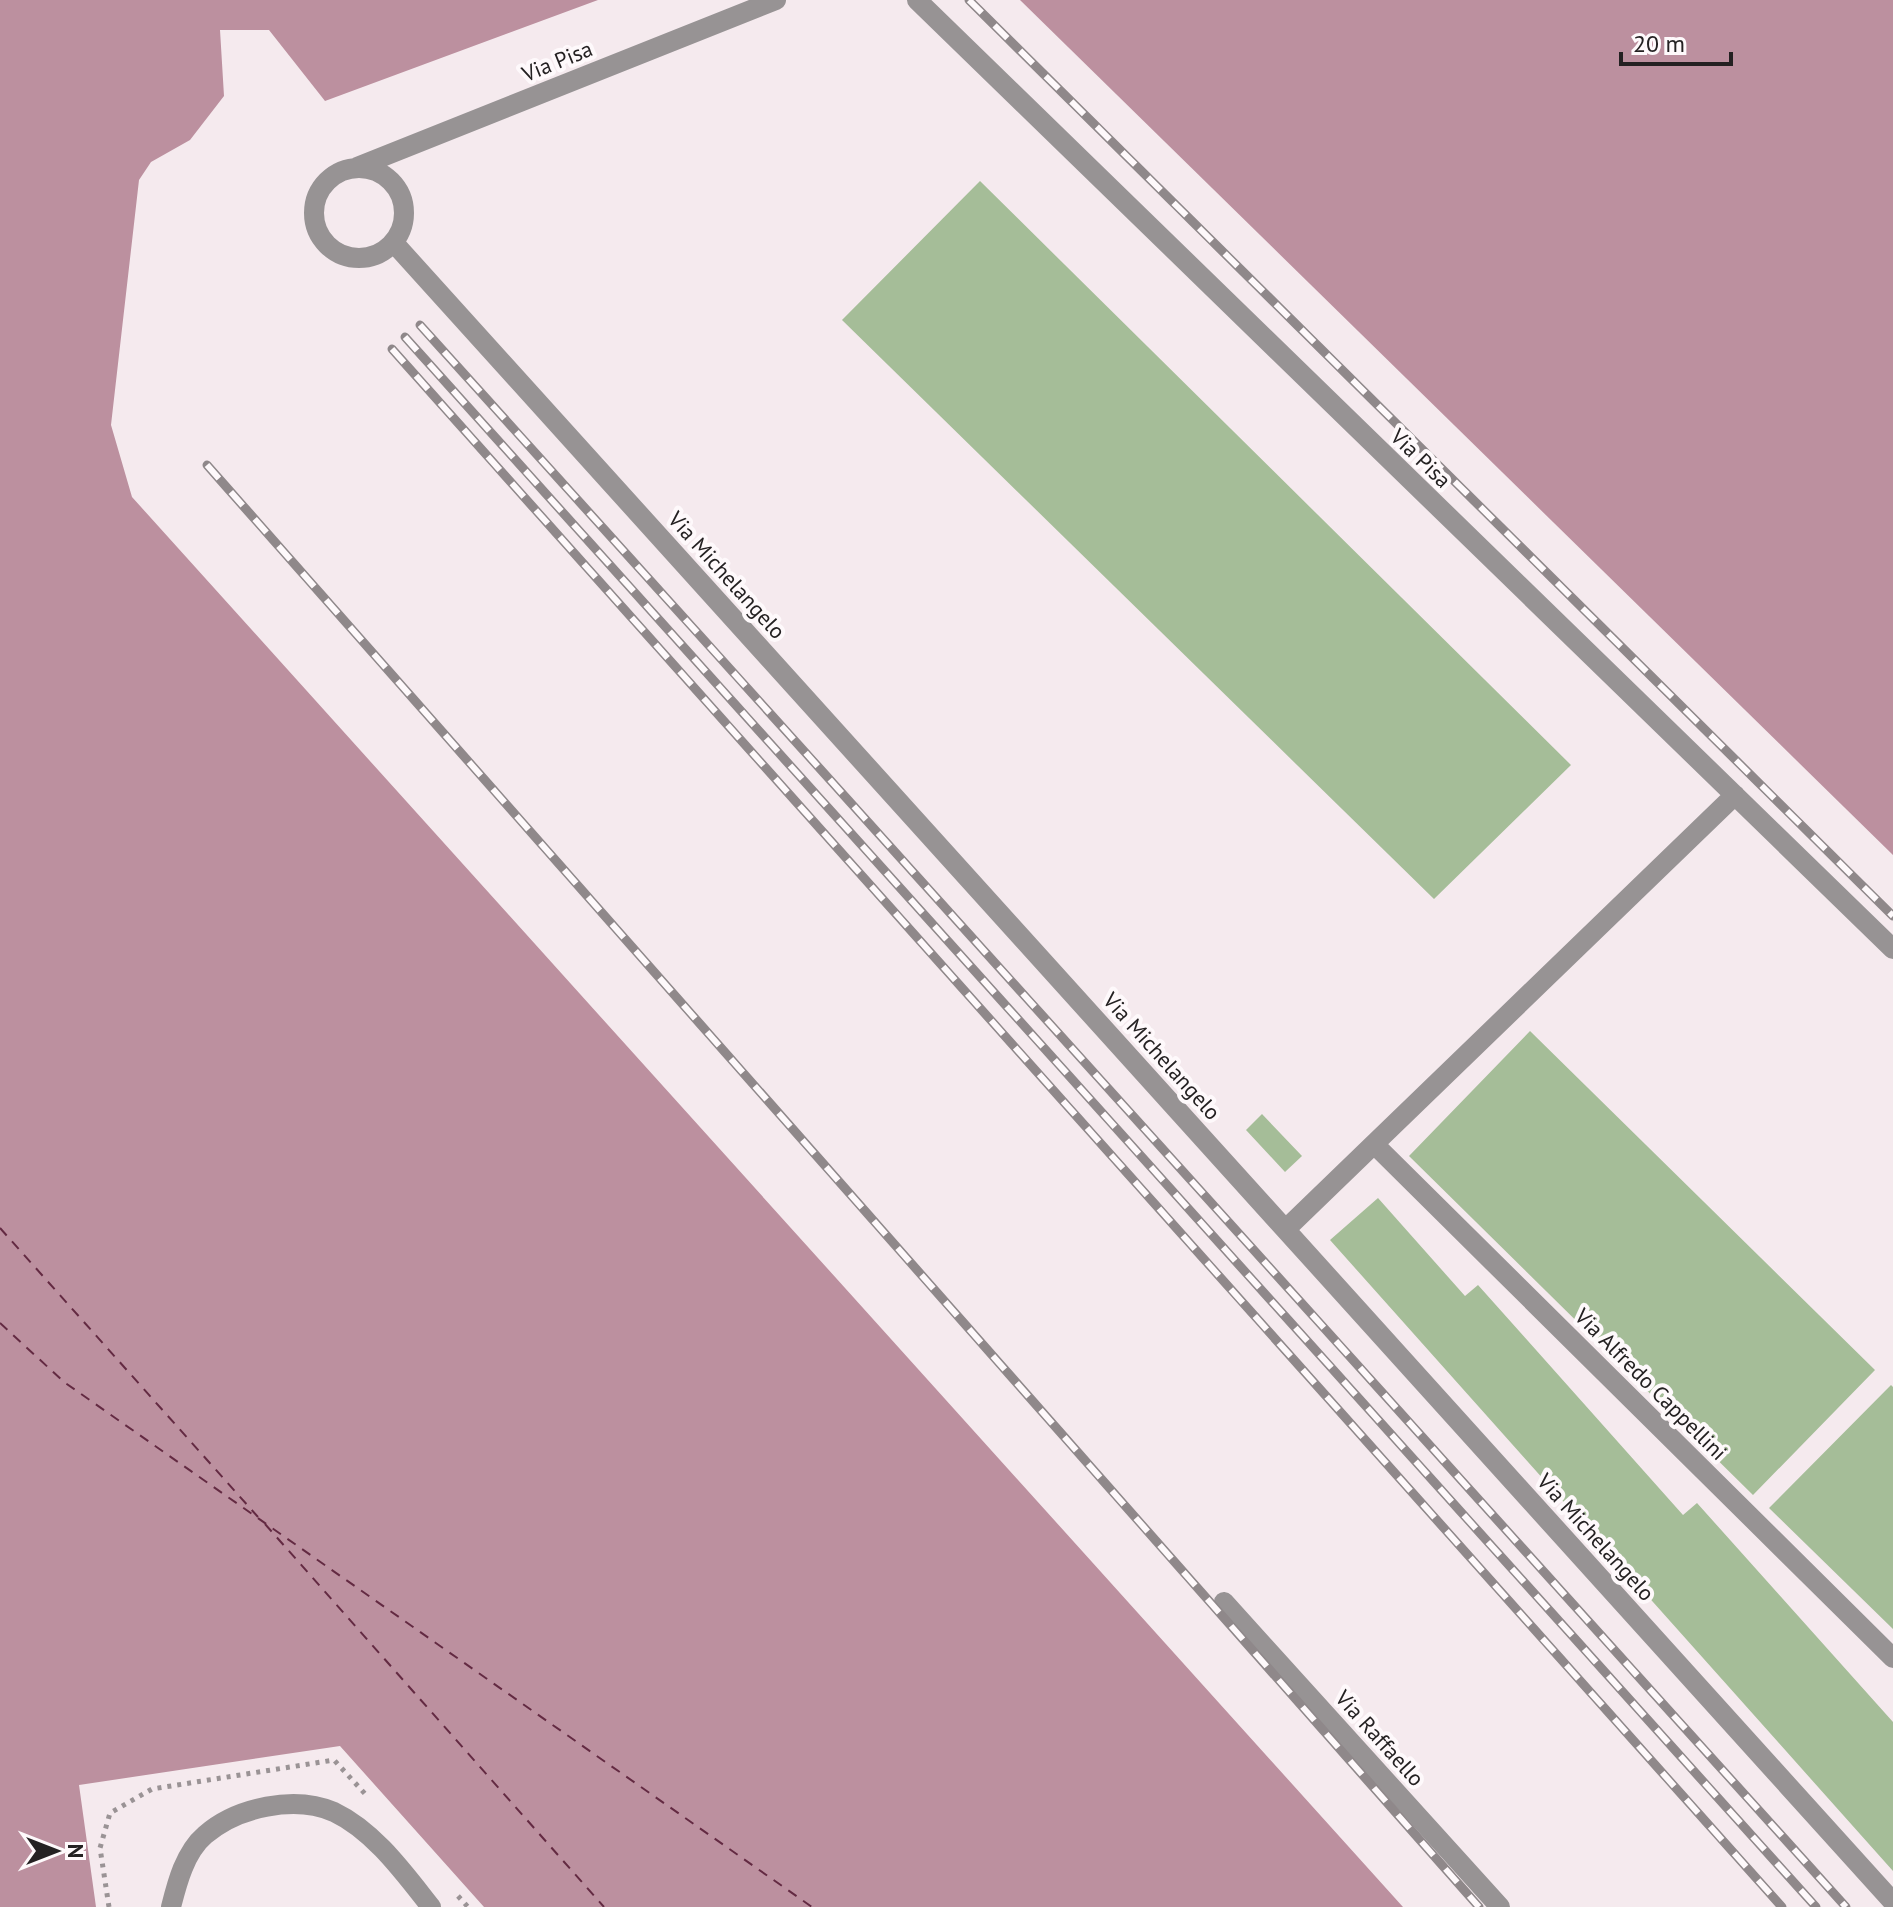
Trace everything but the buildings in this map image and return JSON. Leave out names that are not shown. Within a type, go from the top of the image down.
[{"type":"lane","name":"Via Pisa","points":[[357,167],[776,0]]},
{"type":"lane","name":"Via Pisa","points":[[917,0],[1893,949]]},
{"type":"lane","points":[[357,167],[387,177],[400,192],[405,207],[402,229],[394,243],[370,258],[354,259],[331,250],[320,238],[313,212],[320,189],[331,177],[357,167]]},
{"type":"lane","name":"Via Michelangelo","points":[[394,243],[1893,1902]]},
{"type":"lane","points":[[1286,1229],[1735,795]]},
{"type":"lane","name":"Via Alfredo Cappellini","points":[[1374,1144],[1893,1658]]},
{"type":"lane","name":"Via Raffaello","points":[[1224,1602],[1500,1907]]},
{"type":"lane","points":[[171,1907],[183,1868],[203,1836],[229,1820],[292,1803],[333,1812],[363,1831],[431,1907]]},
{"type":"shaded area","points":[[0,0],[598,0],[325,101],[269,30],[220,30],[224,96],[190,140],[151,162],[139,180],[111,425],[132,497],[1403,1907],[484,1907],[340,1746],[79,1785],[96,1907],[0,1907]]},
{"type":"shaded area","points":[[1020,0],[1893,0],[1893,855]]},
{"type":"ferry route","points":[[0,1228],[258,1517]]},
{"type":"ferry route","points":[[0,1323],[64,1382],[812,1907]]},
{"type":"ferry route","points":[[265,1524],[604,1907]]},
{"type":"railway","points":[[969,0],[1893,916]]},
{"type":"railway","points":[[420,325],[1846,1907]]},
{"type":"railway","points":[[405,337],[1816,1907]]},
{"type":"railway","points":[[392,349],[1782,1907]]},
{"type":"railway","points":[[207,465],[1479,1907]]}]
